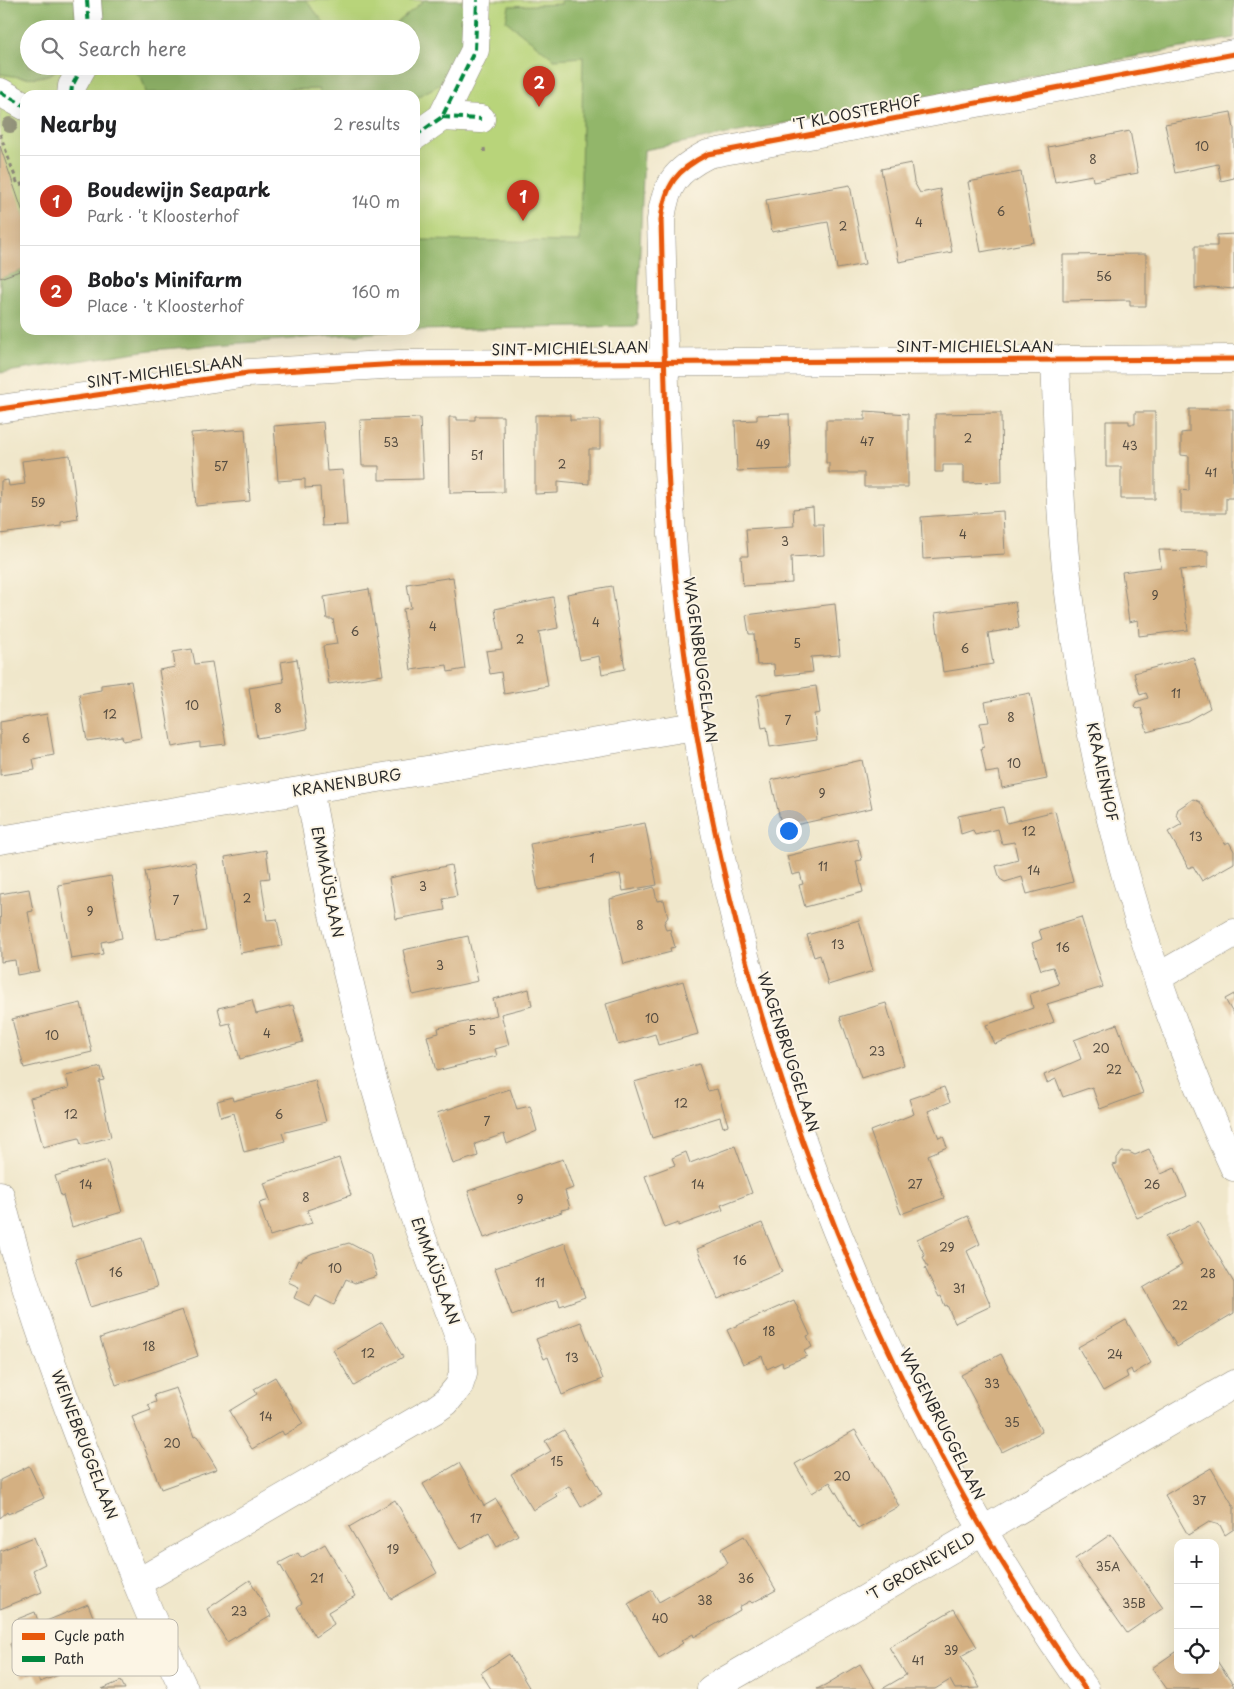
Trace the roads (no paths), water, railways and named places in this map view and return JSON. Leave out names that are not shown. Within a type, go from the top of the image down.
[{"type":"street","points":[[87,0],[90,6],[89,20]]},
{"type":"street","points":[[420,132],[442,117],[475,50],[477,0]]},
{"type":"street","name":"'T KLOOSTERHOF","points":[[665,360],[661,220],[663,201],[672,182],[688,164],[708,154],[1234,54]]},
{"type":"street","points":[[72,90],[78,75]]},
{"type":"street","points":[[0,92],[20,103]]},
{"type":"street","points":[[442,117],[481,119]]},
{"type":"street","name":"SINT-MICHIELSLAAN","points":[[0,409],[248,373],[399,364],[665,360],[1234,358]]},
{"type":"street","name":"KRAAIENHOF","points":[[1055,359],[1063,536],[1073,619],[1086,697],[1116,836],[1158,978],[1194,1074],[1234,1166]]},
{"type":"street","name":"WAGENBRUGGELAAN","points":[[665,360],[672,536],[681,631],[695,726],[710,812],[729,896],[756,996],[789,1103],[840,1238],[872,1312],[926,1425],[984,1530],[1037,1618],[1085,1689]]},
{"type":"street","name":"KRANENBURG","points":[[0,840],[695,726]]},
{"type":"street","name":"EMMAÜSLAAN","points":[[137,1583],[436,1409],[453,1394],[463,1374],[462,1346],[412,1208],[373,1080],[331,906],[309,789]]},
{"type":"street","points":[[1158,978],[1234,933]]},
{"type":"street","name":"WEINEBRUGGELAAN","points":[[0,1195],[23,1274],[71,1418],[153,1619]]},
{"type":"street","name":"'T GROENEVELD","points":[[711,1689],[1234,1384]]},
{"type":"street","name":"WEINEBRUGGELAAN","points":[[178,1675],[184,1689]]},
{"type":"place","name":"Bobo's Minifarm","points":[[539,107]]},
{"type":"place","name":"Boudewijn Seapark","points":[[523,221]]}]
